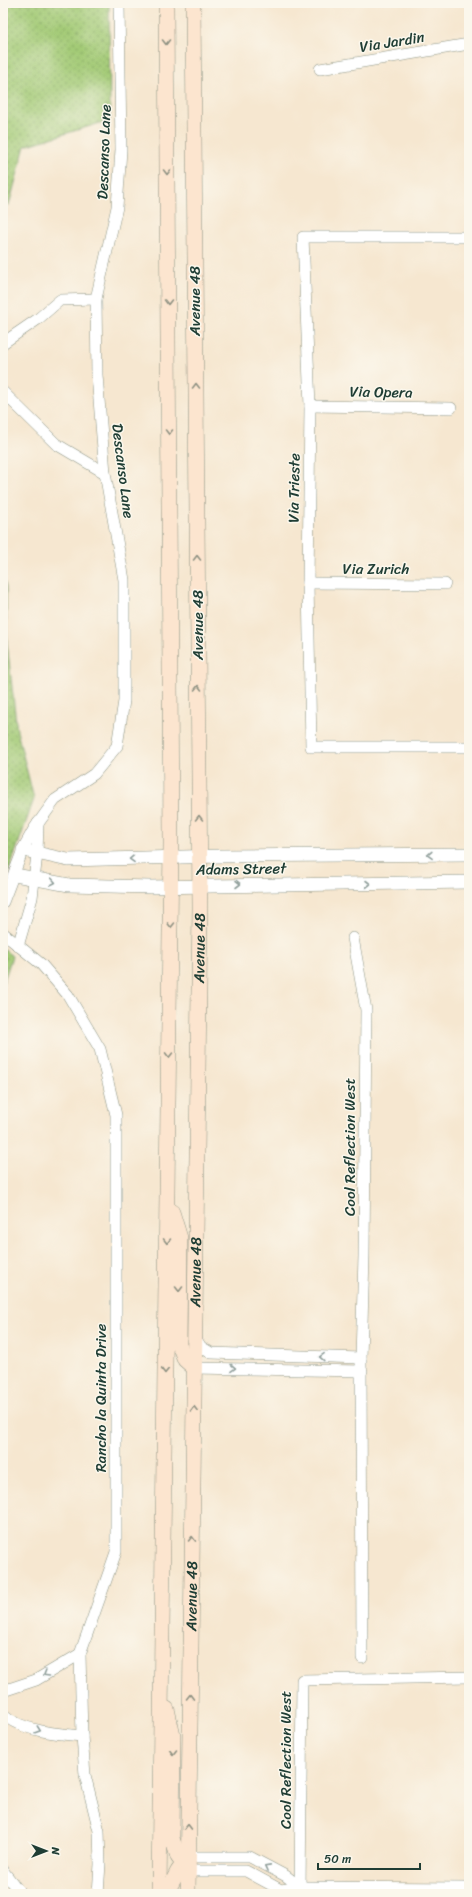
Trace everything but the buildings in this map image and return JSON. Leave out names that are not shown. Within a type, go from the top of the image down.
[{"type":"main road","name":"Avenue 48","points":[[159,1894],[171,886],[166,3]]},
{"type":"main road","name":"Avenue 48","points":[[188,1894],[186,1864],[200,885],[193,3]]},
{"type":"main road","points":[[168,1196],[180,1238],[179,1345],[185,1360],[194,1368]]},
{"type":"main road","points":[[161,1687],[173,1736],[172,1838],[178,1858],[186,1864],[166,1894]]},
{"type":"street","name":"Descanso Lane","points":[[3,902],[15,875],[23,850],[38,822],[55,800],[94,774],[117,746],[124,701],[124,580],[105,473],[97,375],[96,299],[118,200],[121,150],[119,3]]},
{"type":"street","name":"Via Jardin","points":[[320,69],[469,44]]},
{"type":"street","name":"Via Trieste","points":[[469,237],[303,237],[310,406],[308,583],[311,747],[469,747]]},
{"type":"street","points":[[3,343],[38,319],[60,300],[96,299]]},
{"type":"street","points":[[3,392],[56,444],[105,473]]},
{"type":"street","name":"Via Opera","points":[[310,406],[451,408]]},
{"type":"street","name":"Via Zurich","points":[[308,583],[445,584]]},
{"type":"street","points":[[18,946],[32,898],[37,854],[38,822]]},
{"type":"street","name":"Adams Street","points":[[23,850],[68,860],[469,854]]},
{"type":"street","name":"Adams Street","points":[[15,875],[69,885],[171,886],[469,882]]},
{"type":"street","name":"Rancho la Quinta Drive","points":[[3,933],[41,964],[68,995],[100,1049],[116,1115],[116,1552],[80,1654],[82,1736],[85,1775],[99,1831],[100,1864],[98,1894]]},
{"type":"street","name":"Cool Reflection West","points":[[353,938],[366,1010],[364,1240],[361,1358],[362,1658]]},
{"type":"street","points":[[194,1336],[201,1347],[211,1353],[361,1358]]},
{"type":"street","points":[[194,1368],[362,1371]]},
{"type":"street","points":[[3,1691],[36,1680],[80,1654]]},
{"type":"street","name":"Cool Reflection West","points":[[300,1891],[302,1680],[469,1677]]},
{"type":"street","points":[[3,1714],[9,1720],[48,1733],[82,1736]]},
{"type":"street","points":[[186,1864],[250,1858],[286,1876],[300,1891],[469,1888]]},
{"type":"street","points":[[3,1871],[21,1894]]},
{"type":"green space","points":[[3,3],[109,3],[110,120],[25,146],[9,205],[3,203]]},
{"type":"green space","points":[[3,572],[6,588],[7,643],[17,731],[34,799],[3,888]]},
{"type":"green space","points":[[3,949],[12,956],[3,984]]}]
